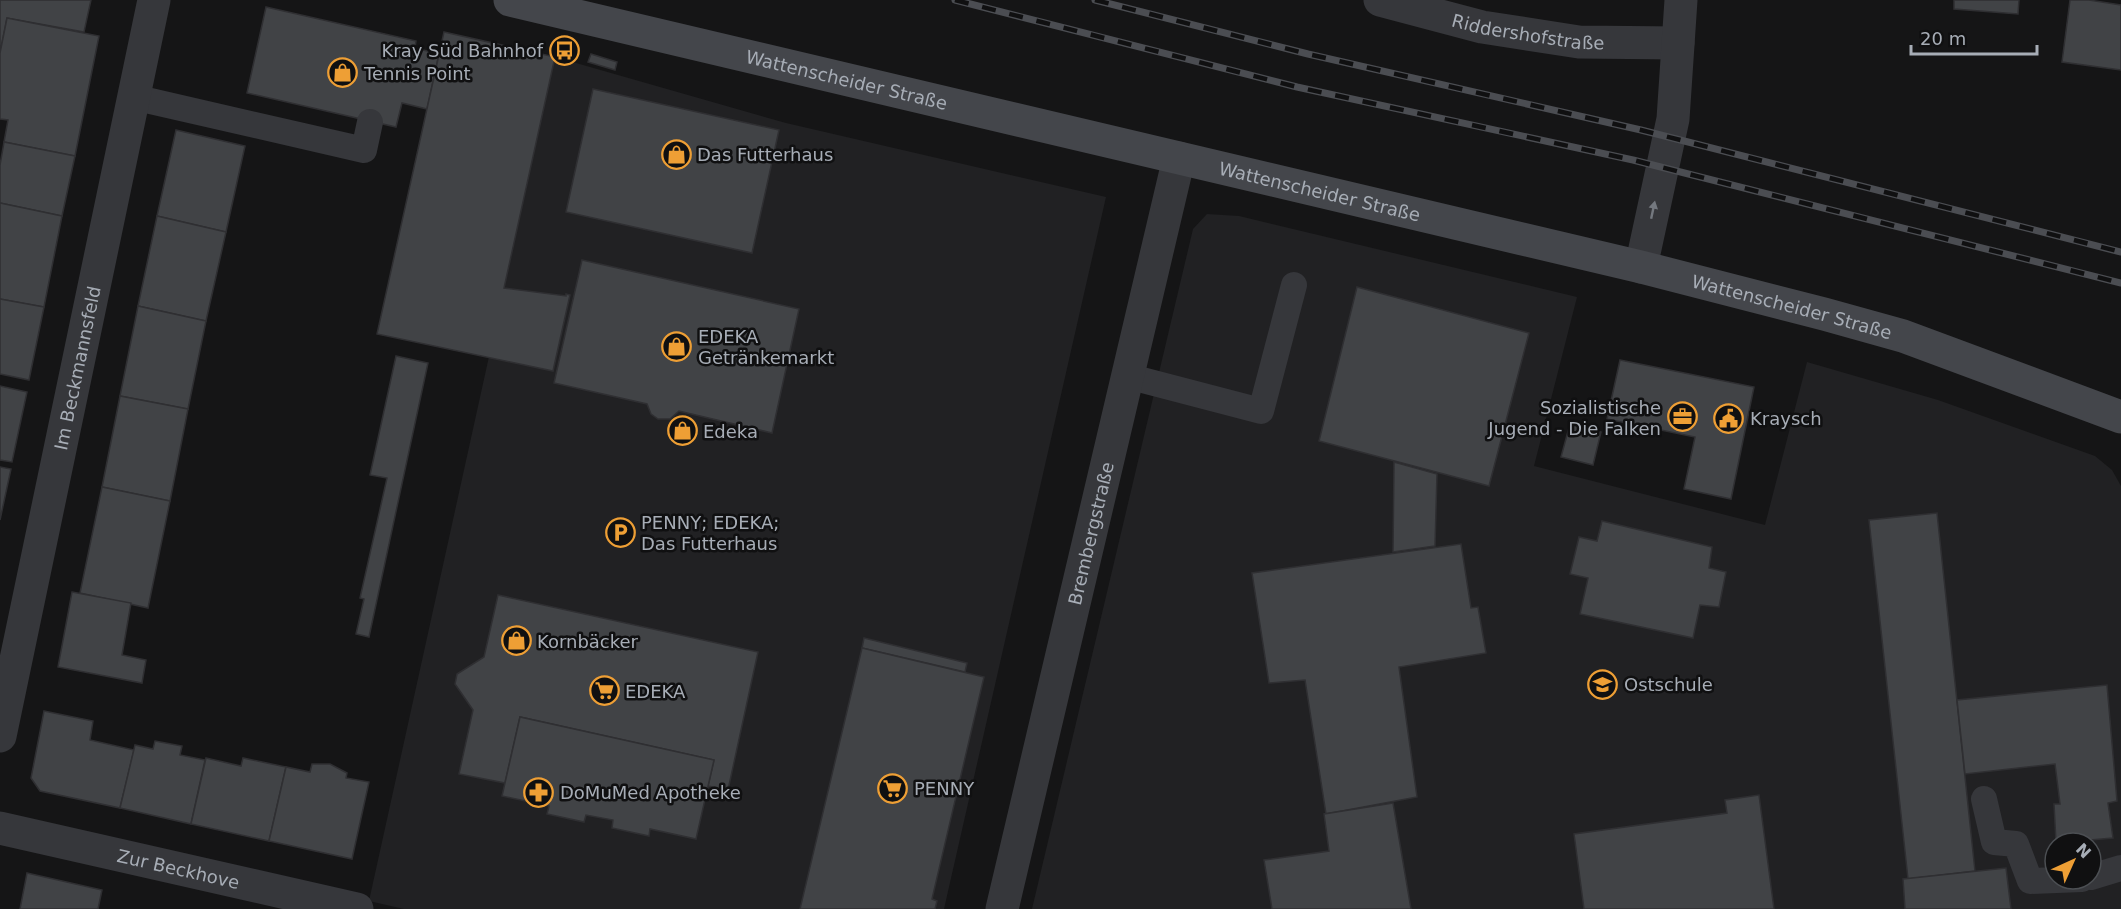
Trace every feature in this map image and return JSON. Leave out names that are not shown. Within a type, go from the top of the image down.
[{"type":"main road","name":"Wattenscheider Straße","points":[[510,0],[1641,267],[1824,314],[1903,336],[2121,417]]},
{"type":"street","name":"Im Beckmannsfeld","points":[[0,735],[154,0]]},
{"type":"street","name":"Riddershofstraße","points":[[1380,0],[1482,27],[1579,42],[1678,44]]},
{"type":"street","points":[[1641,267],[1673,119],[1681,0]]},
{"type":"street","name":"Brembergstraße","points":[[1002,909],[1179,158]]},
{"type":"street","name":"Zur Beckhove","points":[[0,828],[357,909]]},
{"type":"lane","points":[[133,97],[364,150],[370,122]]},
{"type":"lane","points":[[1127,376],[1261,411],[1294,285]]},
{"type":"lane","points":[[1984,799],[1994,842],[2016,844],[2030,881],[2043,880]]},
{"type":"lane","points":[[2103,873],[2121,868]]},
{"type":"shaded area","points":[[555,57],[786,123],[1106,197],[944,909],[404,909],[369,901]]},
{"type":"shaded area","name":"Ostschule","points":[[1207,214],[1239,216],[1577,297],[1534,466],[1765,525],[1807,362],[1938,400],[2095,456],[2112,470],[2121,486],[2121,909],[1032,909],[1193,229]]},
{"type":"building","points":[[0,0],[91,0],[84,32],[7,18],[0,53]]},
{"type":"building","points":[[1954,0],[2019,0],[2018,14],[1954,9]]},
{"type":"building","points":[[2070,0],[2089,0],[2121,5],[2121,70],[2062,62]]},
{"type":"building","name":"Tennis Point","points":[[266,7],[416,41],[415,48],[439,54],[427,109],[402,103],[396,127],[247,93]]},
{"type":"building","points":[[7,18],[99,36],[75,156],[4,142],[8,120],[0,119],[0,53]]},
{"type":"building","points":[[444,32],[555,57],[504,288],[570,295],[553,371],[377,334]]},
{"type":"building","points":[[591,54],[617,62],[615,70],[588,62]]},
{"type":"building","name":"Das Futterhaus","points":[[593,89],[779,130],[752,253],[566,212]]},
{"type":"building","points":[[176,130],[245,146],[226,232],[157,216]]},
{"type":"building","points":[[4,142],[75,156],[62,216],[0,203],[0,165]]},
{"type":"building","points":[[0,203],[62,216],[44,307],[0,299]]},
{"type":"building","points":[[157,216],[226,232],[206,321],[138,306]]},
{"type":"building","name":"EDEKA Getränkemarkt","points":[[582,260],[799,309],[772,433],[679,411],[670,419],[658,419],[651,414],[647,404],[554,383]]},
{"type":"building","points":[[1357,287],[1529,333],[1489,486],[1319,441]]},
{"type":"building","points":[[0,299],[44,307],[29,380],[0,374]]},
{"type":"building","points":[[138,306],[206,321],[188,409],[120,396]]},
{"type":"building","points":[[396,356],[428,363],[369,637],[356,634],[364,599],[360,598],[387,478],[370,475]]},
{"type":"building","points":[[1620,360],[1754,387],[1731,499],[1684,489],[1695,437],[1607,419]]},
{"type":"building","points":[[0,386],[27,392],[12,462],[0,460]]},
{"type":"building","points":[[120,396],[188,409],[170,501],[102,487]]},
{"type":"building","points":[[1570,424],[1601,432],[1593,465],[1561,457]]},
{"type":"building","points":[[1394,462],[1437,474],[1435,546],[1393,552]]},
{"type":"building","points":[[0,467],[11,469],[0,520]]},
{"type":"building","points":[[102,487],[170,501],[148,608],[80,593]]},
{"type":"building","points":[[1937,513],[1975,871],[1908,879],[1869,520]]},
{"type":"building","points":[[1602,521],[1712,547],[1709,568],[1726,572],[1719,607],[1700,605],[1693,638],[1580,614],[1588,578],[1570,574],[1579,537],[1597,541]]},
{"type":"building","points":[[1461,544],[1471,608],[1478,607],[1486,653],[1399,667],[1417,797],[1326,814],[1305,680],[1269,683],[1252,573]]},
{"type":"building","points":[[72,592],[131,603],[122,655],[146,660],[142,683],[58,667]]},
{"type":"building","name":"EDEKA","points":[[498,595],[758,652],[728,790],[708,786],[714,760],[520,717],[505,783],[459,774],[473,710],[455,684],[457,674],[484,657]]},
{"type":"building","points":[[864,638],[967,663],[965,672],[862,648]]},
{"type":"building","name":"PENNY","points":[[862,648],[984,677],[932,899],[937,901],[935,909],[800,909]]},
{"type":"building","points":[[2107,685],[2117,801],[2108,803],[2113,838],[2103,839],[2103,831],[2055,831],[2054,804],[2060,804],[2055,764],[1965,774],[1957,700]]},
{"type":"building","points":[[44,711],[93,721],[90,740],[134,750],[120,808],[40,791],[31,778]]},
{"type":"building","points":[[520,717],[714,760],[696,839],[650,829],[649,836],[612,828],[613,820],[586,815],[584,822],[547,814],[549,806],[502,796]]},
{"type":"building","points":[[155,741],[182,746],[180,755],[205,760],[191,824],[120,808],[135,745],[153,749]]},
{"type":"building","points":[[206,758],[241,766],[243,758],[286,767],[269,841],[191,824]]},
{"type":"building","points":[[312,764],[330,764],[347,773],[346,778],[369,782],[352,859],[269,841],[286,767],[310,772]]},
{"type":"building","points":[[1759,795],[1774,909],[1584,909],[1574,834],[1727,813],[1725,800]]},
{"type":"building","points":[[1393,803],[1411,909],[1272,909],[1264,860],[1329,851],[1324,814]]},
{"type":"building","points":[[2006,868],[2011,909],[1905,909],[1903,879]]},
{"type":"building","points":[[27,873],[102,890],[98,909],[20,909]]},
{"type":"railway","points":[[955,0],[1297,87],[1633,160],[2121,283]]},
{"type":"railway","points":[[1095,0],[1308,54],[1641,130],[2121,252]]},
{"type":"place","name":"Kray Süd Bahnhof","points":[[564,50]]},
{"type":"place","name":"Tennis Point","points":[[343,73]]},
{"type":"place","name":"Das Futterhaus","points":[[676,154]]},
{"type":"place","name":"EDEKA Getränkemarkt","points":[[677,346]]},
{"type":"place","name":"Sozialistische Jugend - Die Falken","points":[[1682,417]]},
{"type":"place","name":"Kraysch","points":[[1729,418]]},
{"type":"place","name":"Edeka","points":[[682,431]]},
{"type":"place","name":"PENNY; EDEKA; Das Futterhaus","points":[[620,532]]},
{"type":"place","name":"Kornbäcker","points":[[516,641]]},
{"type":"place","name":"Ostschule","points":[[1603,684]]},
{"type":"place","name":"EDEKA","points":[[604,691]]},
{"type":"place","name":"PENNY","points":[[893,788]]},
{"type":"place","name":"DoMuMed Apotheke","points":[[539,792]]}]
